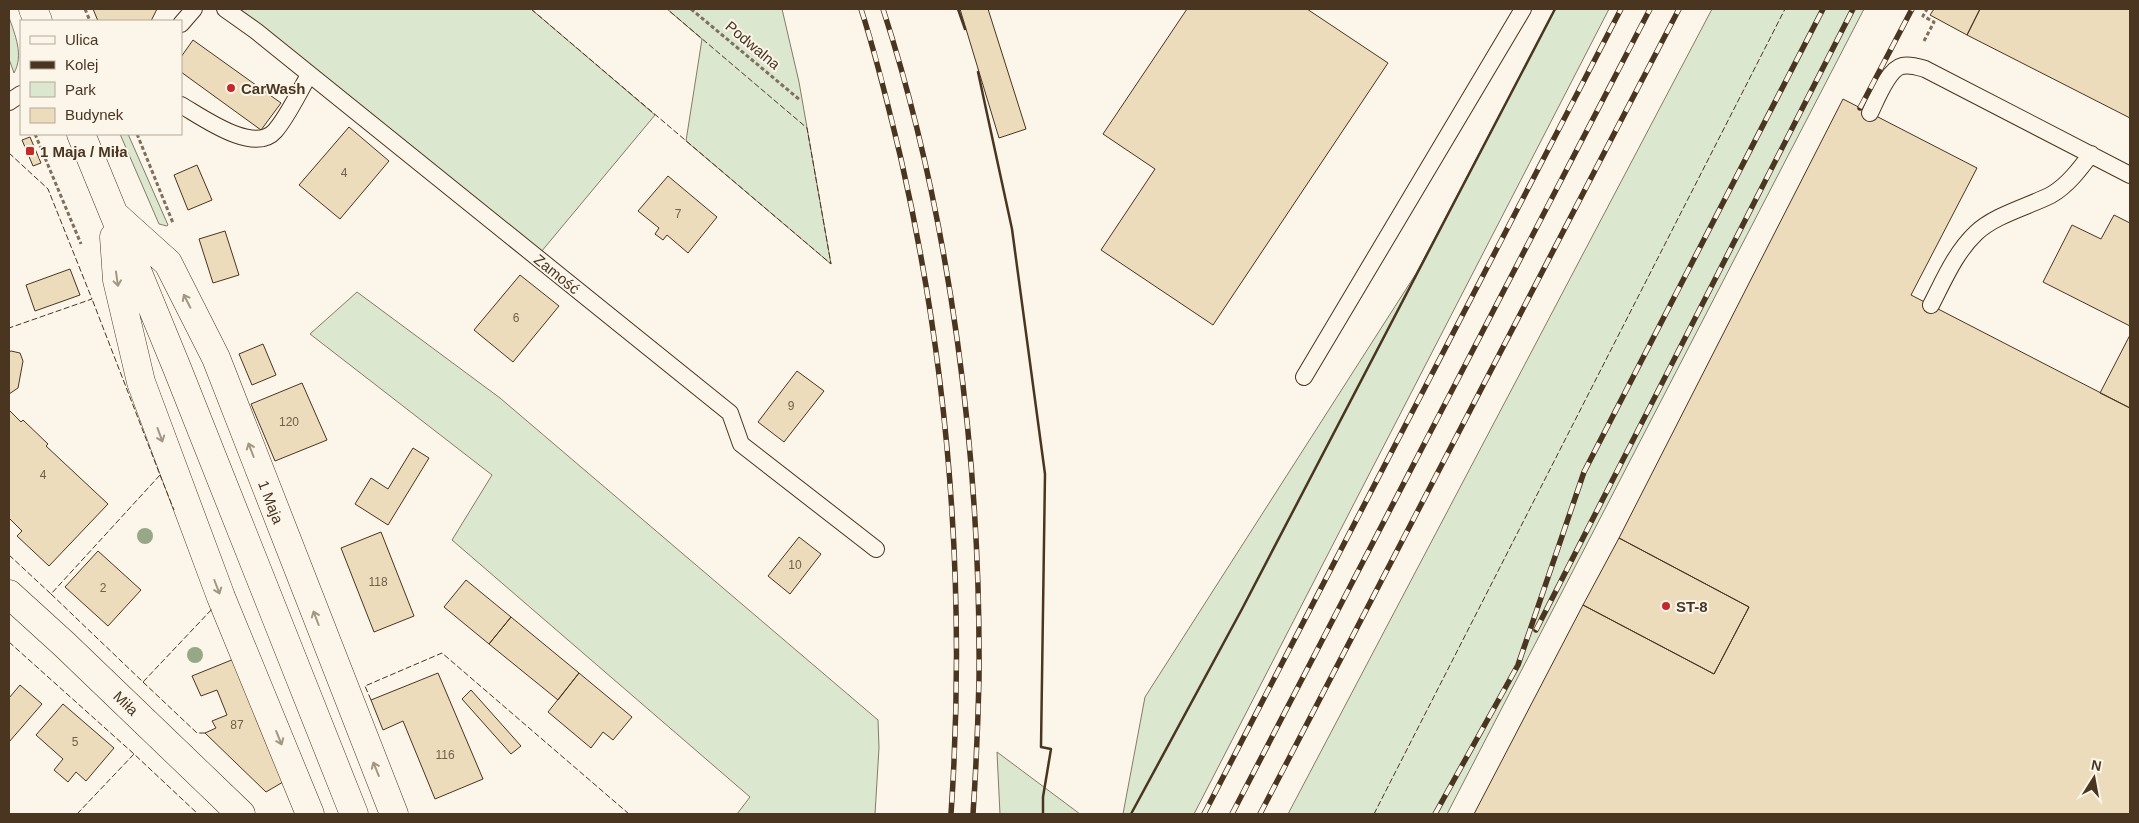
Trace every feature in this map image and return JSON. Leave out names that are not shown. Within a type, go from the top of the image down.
[{"type":"street","name":"1 Maja","points":[[81,135],[177,368],[354,814]]},
{"type":"street","name":"1 Maja","points":[[112,213],[117,280],[141,382],[221,597],[310,814]]},
{"type":"street","name":"1 Maja","points":[[112,213],[168,263],[216,358],[394,814]]},
{"type":"street","name":"Miła","points":[[9,594],[64,644],[241,814]]},
{"type":"lane","points":[[182,23],[194,9]]},
{"type":"lane","name":"Zamość","points":[[225,9],[730,413],[741,444],[876,549]]},
{"type":"lane","points":[[1304,377],[1523,9]]},
{"type":"lane","points":[[1870,113],[1892,72],[1902,66],[1911,65],[1925,68],[2130,175]]},
{"type":"lane","points":[[182,106],[237,136],[258,139],[274,132],[309,75]]},
{"type":"lane","points":[[9,102],[20,95]]},
{"type":"lane","points":[[1931,304],[1958,254],[1977,232],[2011,212],[2053,194],[2079,170],[2091,154]]},
{"type":"path","name":"Podwalna","points":[[691,9],[800,100]]},
{"type":"path","points":[[1911,65],[1934,22],[1923,16],[1927,9]]},
{"type":"green space","points":[[240,9],[531,9],[655,115],[541,252]]},
{"type":"green space","points":[[667,9],[782,9],[799,82],[831,264],[686,141],[702,39]]},
{"type":"green space","points":[[1555,9],[1609,9],[1194,814],[1123,814],[1145,697],[1417,272]]},
{"type":"green space","points":[[1712,9],[1864,9],[1447,814],[1288,814]]},
{"type":"green space","points":[[9,17],[16,38],[18,52],[17,66],[14,73],[9,59]]},
{"type":"green space","points":[[120,135],[128,135],[168,225],[159,224]]},
{"type":"green space","points":[[357,292],[500,398],[878,720],[879,748],[875,814],[737,814],[750,797],[452,540],[492,475],[310,334]]},
{"type":"green space","points":[[997,752],[1080,814],[1000,814]]},
{"type":"building","points":[[93,9],[157,9],[152,20],[98,20]]},
{"type":"building","points":[[960,9],[988,9],[1026,129],[999,138]]},
{"type":"building","points":[[1187,9],[1307,9],[1388,63],[1213,325],[1101,250],[1155,169],[1103,134]]},
{"type":"building","points":[[1934,9],[1980,9],[1967,35],[1930,15]]},
{"type":"building","points":[[1980,9],[2130,9],[2130,118],[1967,35]]},
{"type":"building","name":"CarWash","points":[[193,40],[281,103],[261,130],[182,73],[182,56]]},
{"type":"building","points":[[1843,99],[1977,168],[1911,295],[2130,408],[2130,814],[1474,814],[1583,605],[1714,674],[1749,607],[1619,538]]},
{"type":"building","points":[[349,127],[389,161],[340,219],[299,185]]},
{"type":"building","points":[[30,137],[41,163],[33,166],[22,140]]},
{"type":"building","points":[[197,165],[212,200],[188,210],[174,175]]},
{"type":"building","points":[[668,176],[717,217],[688,253],[667,235],[663,240],[655,234],[659,228],[638,211]]},
{"type":"building","points":[[2114,215],[2130,223],[2130,326],[2043,282],[2072,225],[2101,239]]},
{"type":"building","points":[[225,231],[239,275],[213,283],[199,239]]},
{"type":"building","points":[[70,269],[80,295],[35,311],[26,285]]},
{"type":"building","points":[[520,275],[559,306],[513,362],[474,330]]},
{"type":"building","points":[[2130,335],[2130,408],[2100,393]]},
{"type":"building","points":[[263,344],[276,375],[252,385],[239,354]]},
{"type":"building","points":[[9,352],[20,353],[23,361],[18,388],[9,394]]},
{"type":"building","points":[[797,371],[824,391],[784,442],[758,422]]},
{"type":"building","points":[[302,383],[327,440],[275,461],[251,404]]},
{"type":"building","points":[[9,410],[21,422],[23,420],[48,444],[46,446],[108,504],[49,566],[17,536],[22,531],[9,518]]},
{"type":"building","points":[[413,448],[429,458],[388,525],[355,504],[371,478],[388,489]]},
{"type":"building","points":[[381,532],[414,616],[374,632],[341,548]]},
{"type":"building","points":[[799,537],[821,554],[790,594],[768,576]]},
{"type":"building","name":"ST-8","points":[[1619,538],[1749,607],[1714,674],[1583,605]]},
{"type":"building","points":[[98,551],[141,590],[108,626],[65,587]]},
{"type":"building","points":[[466,580],[511,617],[489,644],[444,607]]},
{"type":"building","points":[[511,617],[579,673],[558,700],[489,644]]},
{"type":"building","points":[[234,659],[283,782],[266,792],[205,733],[216,728],[212,721],[227,715],[217,690],[201,696],[192,676]]},
{"type":"building","points":[[438,673],[483,779],[435,799],[403,721],[383,730],[371,700]]},
{"type":"building","points":[[579,673],[632,717],[613,740],[603,732],[591,748],[548,712]]},
{"type":"building","points":[[20,685],[42,704],[9,742],[9,698]]},
{"type":"building","points":[[471,690],[521,746],[511,754],[462,699]]},
{"type":"building","points":[[63,704],[114,748],[86,781],[76,772],[68,782],[54,770],[63,759],[36,735]]},
{"type":"railway","points":[[861,9],[892,121],[918,240],[932,321],[942,403],[955,567],[955,732],[951,814]]},
{"type":"railway","points":[[883,9],[907,89],[927,171],[944,255],[957,340],[967,426],[978,596],[979,679],[973,814]]},
{"type":"railway","points":[[1204,814],[1621,9]]},
{"type":"railway","points":[[1232,814],[1650,9]]},
{"type":"railway","points":[[1260,814],[1679,9]]},
{"type":"railway","points":[[1435,814],[1518,665],[1584,472],[1823,9]]},
{"type":"railway","points":[[1536,630],[1853,9]]},
{"type":"railway","points":[[1860,108],[1912,9]]},
{"type":"fence","points":[[531,9],[831,264],[807,128],[667,9]]},
{"type":"fence","points":[[1374,814],[1785,9]]},
{"type":"fence","points":[[9,153],[48,189],[92,299],[9,328]]},
{"type":"fence","points":[[9,555],[51,594],[160,475],[92,299]]},
{"type":"fence","points":[[160,475],[174,510]]},
{"type":"fence","points":[[51,594],[143,682],[213,608]]},
{"type":"fence","points":[[9,642],[134,754]]},
{"type":"fence","points":[[371,700],[365,686],[442,653],[629,814]]},
{"type":"fence","points":[[143,682],[197,733],[205,733]]},
{"type":"fence","points":[[77,814],[134,754],[198,814]]},
{"type":"wall","points":[[958,9],[965,29]]},
{"type":"wall","points":[[1131,814],[1242,609],[1555,9]]},
{"type":"wall","points":[[978,72],[1012,229],[1045,474],[1041,747],[1051,749],[1043,797],[1043,814]]},
{"type":"place","name":"CarWash","points":[[231,88]]},
{"type":"place","name":"1 Maja / Miła","points":[[30,151]]},
{"type":"place","name":"ST-8","points":[[1666,606]]}]
